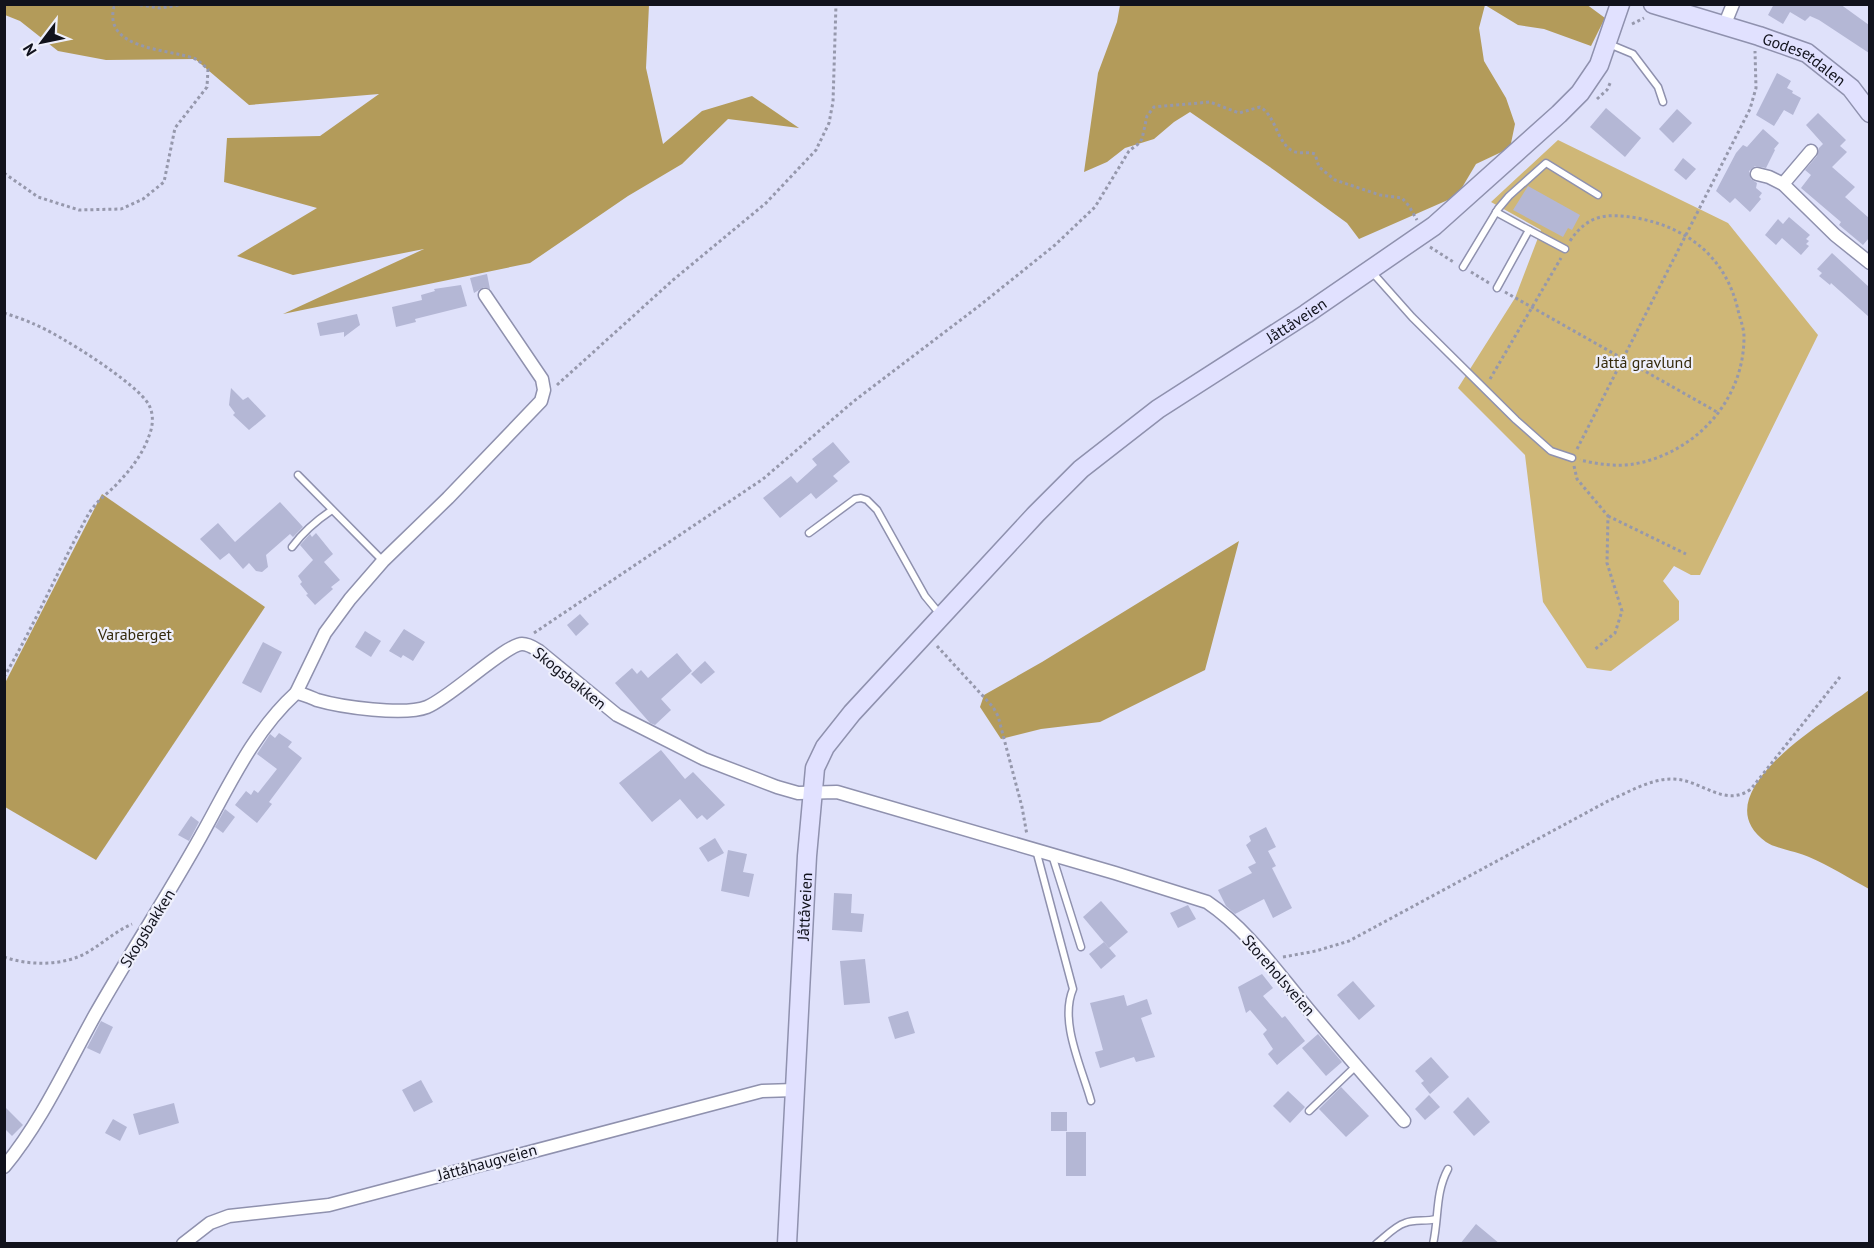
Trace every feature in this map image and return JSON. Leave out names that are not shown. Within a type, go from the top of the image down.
[{"type":"main road","name":"Jåttåveien","points":[[787,1244],[807,856],[816,768],[825,747],[852,713],[1036,514],[1081,469],[1158,409],[1370,270],[1427,240],[1434,226],[1580,93],[1599,65],[1620,4]]},
{"type":"main road","name":"Godesetdalen","points":[[1653,4],[1807,53],[1851,88],[1869,112]]},
{"type":"street","points":[[1724,26],[1734,4]]},
{"type":"street","points":[[1783,184],[1811,151]]},
{"type":"street","points":[[1757,174],[1783,184],[1835,236],[1869,263]]},
{"type":"street","points":[[485,295],[542,379],[544,390],[541,401]]},
{"type":"street","name":"Skogsbakken","points":[[4,1167],[18,1150],[52,1094],[94,1017],[172,887],[253,743],[273,715],[296,693],[325,633],[350,599],[383,561],[441,506],[541,401]]},
{"type":"street","name":"Skogsbakken","points":[[296,693],[357,707],[401,711],[426,708],[460,687],[506,650],[522,644],[539,651],[617,715],[643,730],[704,759],[777,787],[798,792],[814,792]]},
{"type":"street","name":"Storeholsveien","points":[[814,792],[837,792],[1052,854],[1207,902],[1219,910],[1269,959],[1298,998],[1404,1121]]},
{"type":"street","name":"Jåttåhaugveien","points":[[183,1244],[210,1223],[229,1216],[329,1205],[762,1090],[795,1090]]},
{"type":"lane","points":[[1607,43],[1633,54],[1658,87],[1663,102]]},
{"type":"lane","points":[[1463,267],[1496,212],[1509,196],[1546,163],[1598,195]]},
{"type":"lane","points":[[1496,212],[1566,249]]},
{"type":"lane","points":[[1497,288],[1529,230]]},
{"type":"lane","points":[[1370,270],[1412,317],[1551,451],[1572,458]]},
{"type":"lane","points":[[298,475],[383,561]]},
{"type":"lane","points":[[808,533],[855,500],[861,498],[867,501],[882,519],[925,596],[942,616]]},
{"type":"lane","points":[[292,547],[299,537],[332,510]]},
{"type":"lane","points":[[1033,850],[1073,989],[1070,996],[1068,1019],[1091,1101]]},
{"type":"lane","points":[[1052,854],[1081,947]]},
{"type":"lane","points":[[1309,1111],[1356,1066]]},
{"type":"lane","points":[[1433,1244],[1439,1190],[1448,1169]]},
{"type":"lane","points":[[1376,1244],[1403,1223],[1436,1219]]},
{"type":"path","points":[[4,173],[38,197],[79,210],[121,209],[143,200],[164,182],[175,128],[207,87],[208,69],[195,58],[153,50],[128,40],[117,30],[111,18],[114,7],[120,4]]},
{"type":"path","points":[[134,4],[160,8],[185,4]]},
{"type":"path","points":[[541,401],[674,280],[766,203],[816,150],[829,123],[833,102],[836,4]]},
{"type":"path","points":[[1686,554],[1608,516],[1577,479],[1572,458],[1750,109],[1756,88],[1755,46]]},
{"type":"path","points":[[522,644],[527,637],[764,479],[854,401],[979,306],[1078,225],[1095,207],[1129,151],[1138,144],[1148,116],[1154,107],[1210,102],[1243,113],[1260,107],[1267,112],[1290,149],[1300,153],[1315,154],[1319,167],[1342,184],[1380,195],[1402,198],[1409,206],[1427,240],[1463,267],[1718,412]]},
{"type":"path","points":[[1484,388],[1583,224],[1615,215],[1654,222],[1686,235],[1705,250],[1723,269],[1736,300],[1744,336],[1738,372],[1728,398],[1705,430],[1687,444],[1664,456],[1633,465],[1595,463],[1572,458]]},
{"type":"path","points":[[4,313],[54,334],[133,386],[148,404],[152,412],[153,423],[137,460],[126,475],[89,513],[4,677]]},
{"type":"path","points":[[1594,650],[1615,633],[1622,611],[1607,563],[1608,516]]},
{"type":"path","points":[[926,634],[993,707],[998,716],[1033,850]]},
{"type":"path","points":[[1269,959],[1316,951],[1349,941],[1608,801],[1647,784],[1670,778],[1690,782],[1725,796],[1745,794],[1840,677]]},
{"type":"path","points":[[4,957],[16,961],[56,963],[86,954],[144,918],[149,924]]},
{"type":"green space","points":[[5,4],[649,5],[646,68],[663,144],[702,111],[752,96],[799,128],[728,119],[682,164],[628,196],[530,263],[283,314],[424,249],[293,275],[237,256],[317,208],[224,182],[227,138],[320,136],[379,94],[249,105],[195,59],[106,60],[58,51],[20,21],[5,15]]},
{"type":"green space","points":[[1586,4],[1605,18],[1591,46],[1544,29],[1518,25],[1485,5],[1479,28],[1484,61],[1506,98],[1515,124],[1510,148],[1476,164],[1457,196],[1359,239],[1347,223],[1190,112],[1154,139],[1125,148],[1107,162],[1084,172],[1098,73],[1117,22],[1120,5]]},
{"type":"green space","name":"Jåttå gravlund","points":[[1558,140],[1728,223],[1818,335],[1700,575],[1691,575],[1674,566],[1663,581],[1679,601],[1679,620],[1611,671],[1587,668],[1543,602],[1525,455],[1458,388],[1515,298],[1541,230],[1491,202]]},
{"type":"green space","name":"Varaberget","points":[[102,494],[265,607],[96,860],[5,807],[5,683]]},
{"type":"green space","points":[[1239,541],[1205,670],[1100,722],[1041,729],[1001,739],[980,707],[984,695]]},
{"type":"green space","points":[[1869,690],[1869,889],[1804,855],[1766,842],[1749,822],[1748,801],[1760,779],[1780,757],[1804,736]]},
{"type":"building","points":[[1774,4],[1840,4],[1869,25],[1869,53],[1810,16],[1805,21],[1790,12],[1783,24],[1768,15]]},
{"type":"building","points":[[1777,73],[1791,81],[1787,88],[1801,98],[1793,115],[1784,110],[1774,126],[1756,115]]},
{"type":"building","points":[[1606,108],[1641,138],[1625,157],[1590,127]]},
{"type":"building","points":[[1677,109],[1692,123],[1673,143],[1659,129]]},
{"type":"building","points":[[1818,113],[1846,140],[1840,146],[1847,152],[1832,167],[1855,187],[1845,197],[1869,218],[1869,238],[1863,245],[1839,225],[1841,222],[1801,188],[1811,175],[1805,170],[1817,156],[1823,144],[1806,125]]},
{"type":"building","points":[[1763,129],[1779,143],[1766,168],[1755,166],[1749,171],[1751,179],[1757,183],[1756,188],[1762,193],[1759,197],[1761,199],[1750,212],[1735,198],[1730,203],[1716,191],[1736,153],[1743,145],[1747,147]]},
{"type":"building","points":[[1683,158],[1696,169],[1686,180],[1674,170]]},
{"type":"building","points":[[1528,186],[1580,215],[1572,230],[1568,228],[1563,237],[1513,210]]},
{"type":"building","points":[[1789,217],[1810,235],[1806,239],[1809,241],[1806,244],[1809,246],[1801,255],[1782,238],[1776,245],[1765,235],[1778,219],[1783,224]]},
{"type":"building","points":[[1832,253],[1869,287],[1869,317],[1831,283],[1830,285],[1819,276],[1822,273],[1817,269]]},
{"type":"building","points":[[487,274],[490,289],[484,287],[474,293],[470,278]]},
{"type":"building","points":[[461,285],[467,306],[415,319],[416,322],[396,327],[392,307],[422,300],[421,295],[435,291],[434,289]]},
{"type":"building","points":[[357,314],[360,325],[344,337],[344,332],[320,336],[317,323]]},
{"type":"building","points":[[231,388],[243,400],[248,397],[266,416],[249,430],[233,415],[235,413],[229,405]]},
{"type":"building","points":[[833,442],[850,462],[833,476],[838,481],[816,499],[811,493],[780,518],[763,498],[791,476],[797,483],[817,465],[812,459]]},
{"type":"building","points":[[280,502],[303,527],[293,537],[290,534],[266,555],[268,567],[262,572],[256,571],[249,563],[243,569],[229,553],[220,560],[200,539],[218,523],[235,542]]},
{"type":"building","points":[[316,533],[333,554],[324,562],[340,580],[315,605],[306,595],[308,594],[300,584],[302,582],[298,576],[313,560],[300,545],[310,534],[312,537]]},
{"type":"building","points":[[580,614],[589,624],[576,636],[567,625]]},
{"type":"building","points":[[404,629],[425,642],[413,661],[403,655],[401,658],[389,651]]},
{"type":"building","points":[[365,631],[381,641],[371,657],[355,647]]},
{"type":"building","points":[[263,642],[282,652],[261,693],[242,683]]},
{"type":"building","points":[[677,653],[692,671],[661,699],[671,710],[655,725],[650,723],[615,683],[632,668],[637,674],[641,670],[648,678]]},
{"type":"building","points":[[705,661],[715,672],[701,684],[691,674]]},
{"type":"building","points":[[279,733],[292,742],[288,747],[302,758],[269,802],[272,804],[257,823],[235,805],[246,791],[251,795],[254,790],[258,793],[277,769],[257,754],[270,734],[275,738]]},
{"type":"building","points":[[661,750],[685,779],[693,772],[725,805],[707,820],[702,815],[697,819],[680,799],[652,822],[619,783]]},
{"type":"building","points":[[225,809],[235,817],[223,833],[215,827]]},
{"type":"building","points":[[191,816],[199,822],[189,841],[178,835]]},
{"type":"building","points":[[1266,827],[1276,847],[1268,851],[1276,866],[1272,868],[1292,908],[1273,918],[1264,899],[1235,914],[1226,906],[1218,890],[1252,873],[1248,867],[1256,863],[1246,845],[1251,841],[1249,836]]},
{"type":"building","points":[[715,838],[724,853],[708,862],[699,848]]},
{"type":"building","points":[[728,850],[747,854],[743,872],[754,874],[749,897],[721,891]]},
{"type":"building","points":[[834,893],[852,894],[851,913],[864,914],[862,932],[832,930]]},
{"type":"building","points":[[1101,901],[1128,932],[1109,948],[1083,917]]},
{"type":"building","points":[[1188,905],[1196,919],[1178,928],[1170,913]]},
{"type":"building","points":[[1104,942],[1116,956],[1101,969],[1089,954]]},
{"type":"building","points":[[865,959],[870,1003],[844,1005],[840,961]]},
{"type":"building","points":[[1262,974],[1273,988],[1263,996],[1282,1018],[1285,1016],[1305,1041],[1277,1065],[1268,1054],[1273,1049],[1263,1034],[1267,1030],[1250,1010],[1246,1013],[1238,987]]},
{"type":"building","points":[[1353,981],[1375,1006],[1359,1020],[1337,995]]},
{"type":"building","points":[[1124,995],[1127,1006],[1147,999],[1152,1014],[1141,1018],[1155,1057],[1136,1062],[1134,1057],[1100,1068],[1095,1052],[1103,1050],[1090,1003]]},
{"type":"building","points":[[908,1011],[915,1033],[895,1039],[888,1017]]},
{"type":"building","points":[[101,1021],[113,1027],[100,1054],[87,1048]]},
{"type":"building","points":[[1318,1034],[1342,1062],[1326,1076],[1302,1048]]},
{"type":"building","points":[[1431,1057],[1449,1077],[1430,1094],[1421,1083],[1424,1081],[1415,1071]]},
{"type":"building","points":[[421,1080],[433,1102],[414,1112],[402,1090]]},
{"type":"building","points":[[1341,1087],[1369,1116],[1346,1137],[1319,1109]]},
{"type":"building","points":[[1288,1091],[1305,1107],[1290,1123],[1273,1106]]},
{"type":"building","points":[[1429,1095],[1440,1107],[1425,1120],[1415,1109]]},
{"type":"building","points":[[1468,1097],[1490,1122],[1474,1136],[1453,1112]]},
{"type":"building","points":[[174,1103],[179,1123],[139,1135],[133,1114]]},
{"type":"building","points":[[4,1106],[23,1125],[12,1136],[4,1128]]},
{"type":"building","points":[[1051,1112],[1067,1112],[1067,1131],[1051,1131]]},
{"type":"building","points":[[113,1119],[127,1127],[120,1141],[105,1133]]},
{"type":"building","points":[[1066,1132],[1086,1132],[1086,1176],[1066,1176]]},
{"type":"building","points":[[1476,1224],[1500,1244],[1460,1244]]}]
